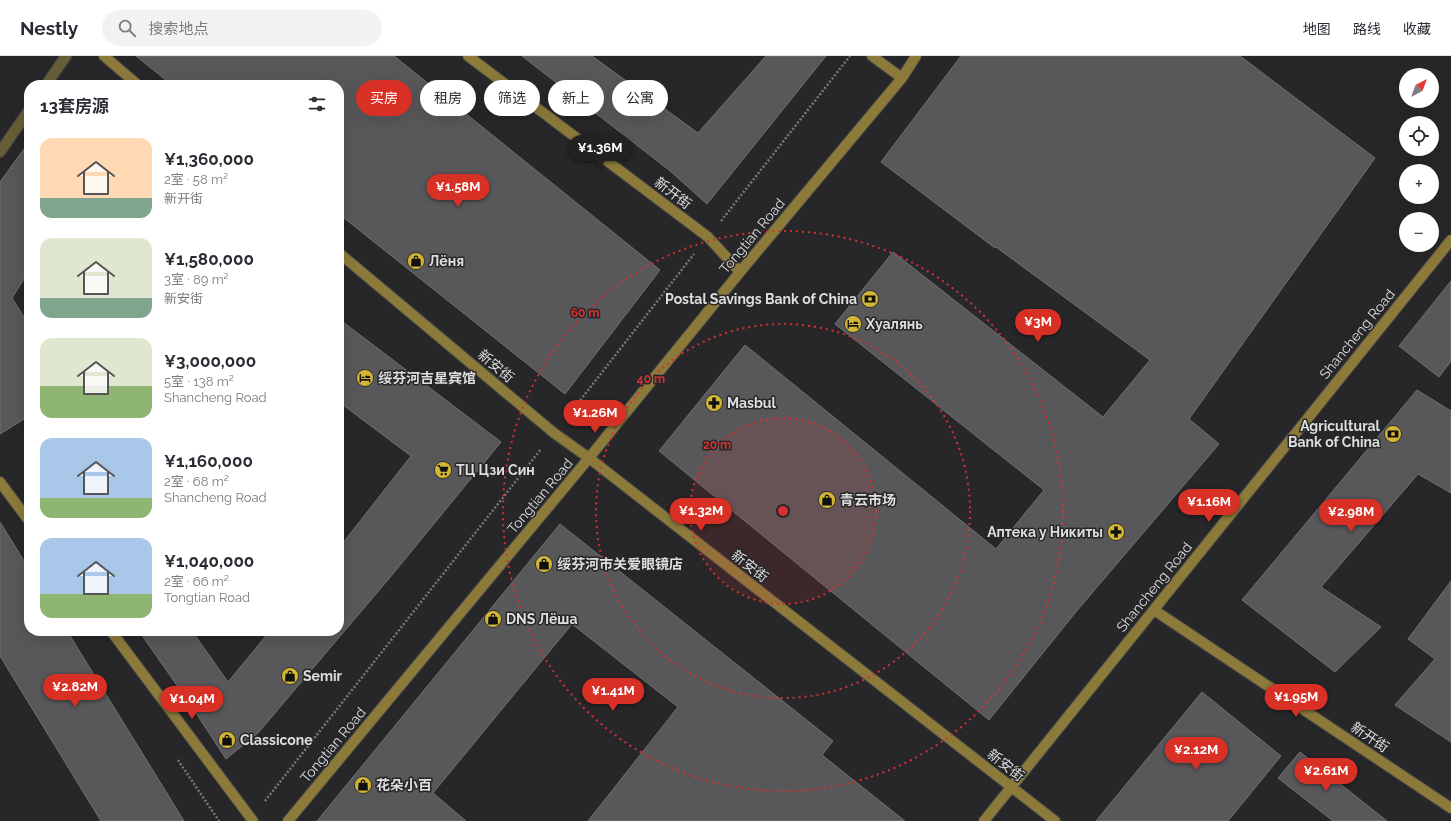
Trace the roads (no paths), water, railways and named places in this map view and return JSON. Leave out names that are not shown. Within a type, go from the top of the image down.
[{"type":"street","points":[[49,80],[66,56]]},
{"type":"street","points":[[104,56],[132,80]]},
{"type":"street","name":"新开街","points":[[468,56],[708,237],[740,272]]},
{"type":"street","points":[[872,56],[902,78]]},
{"type":"street","name":"Tongtian Road","points":[[288,821],[590,458],[740,272],[902,78],[916,56]]},
{"type":"street","points":[[0,152],[24,117]]},
{"type":"street","name":"Shancheng Road","points":[[984,821],[1451,240]]},
{"type":"street","name":"新安街","points":[[344,257],[554,433],[590,458],[1056,821]]},
{"type":"street","points":[[0,482],[24,514]]},
{"type":"street","name":"新开街","points":[[1154,610],[1451,808]]},
{"type":"street","points":[[115,636],[253,821]]},
{"type":"place","name":"Лёня","points":[[416,261]]},
{"type":"place","name":"Postal Savings Bank of China","points":[[870,299]]},
{"type":"place","name":"Хуалянь","points":[[853,324]]},
{"type":"place","name":"绥芬河吉星宾馆","points":[[365,378]]},
{"type":"place","name":"Masbul","points":[[714,403]]},
{"type":"place","name":"Agricultural Bank of China","points":[[1393,434]]},
{"type":"place","name":"ТЦ Цзи Син","points":[[443,470]]},
{"type":"place","name":"青云市场","points":[[827,500]]},
{"type":"place","name":"Аптека у Никиты","points":[[1116,532]]},
{"type":"place","name":"绥芬河市关爱眼镜店","points":[[544,564]]},
{"type":"place","name":"DNS Лёша","points":[[493,619]]},
{"type":"place","name":"Semir","points":[[290,676]]},
{"type":"place","name":"Classicone","points":[[227,740]]},
{"type":"place","name":"花朵小百","points":[[363,785]]}]
